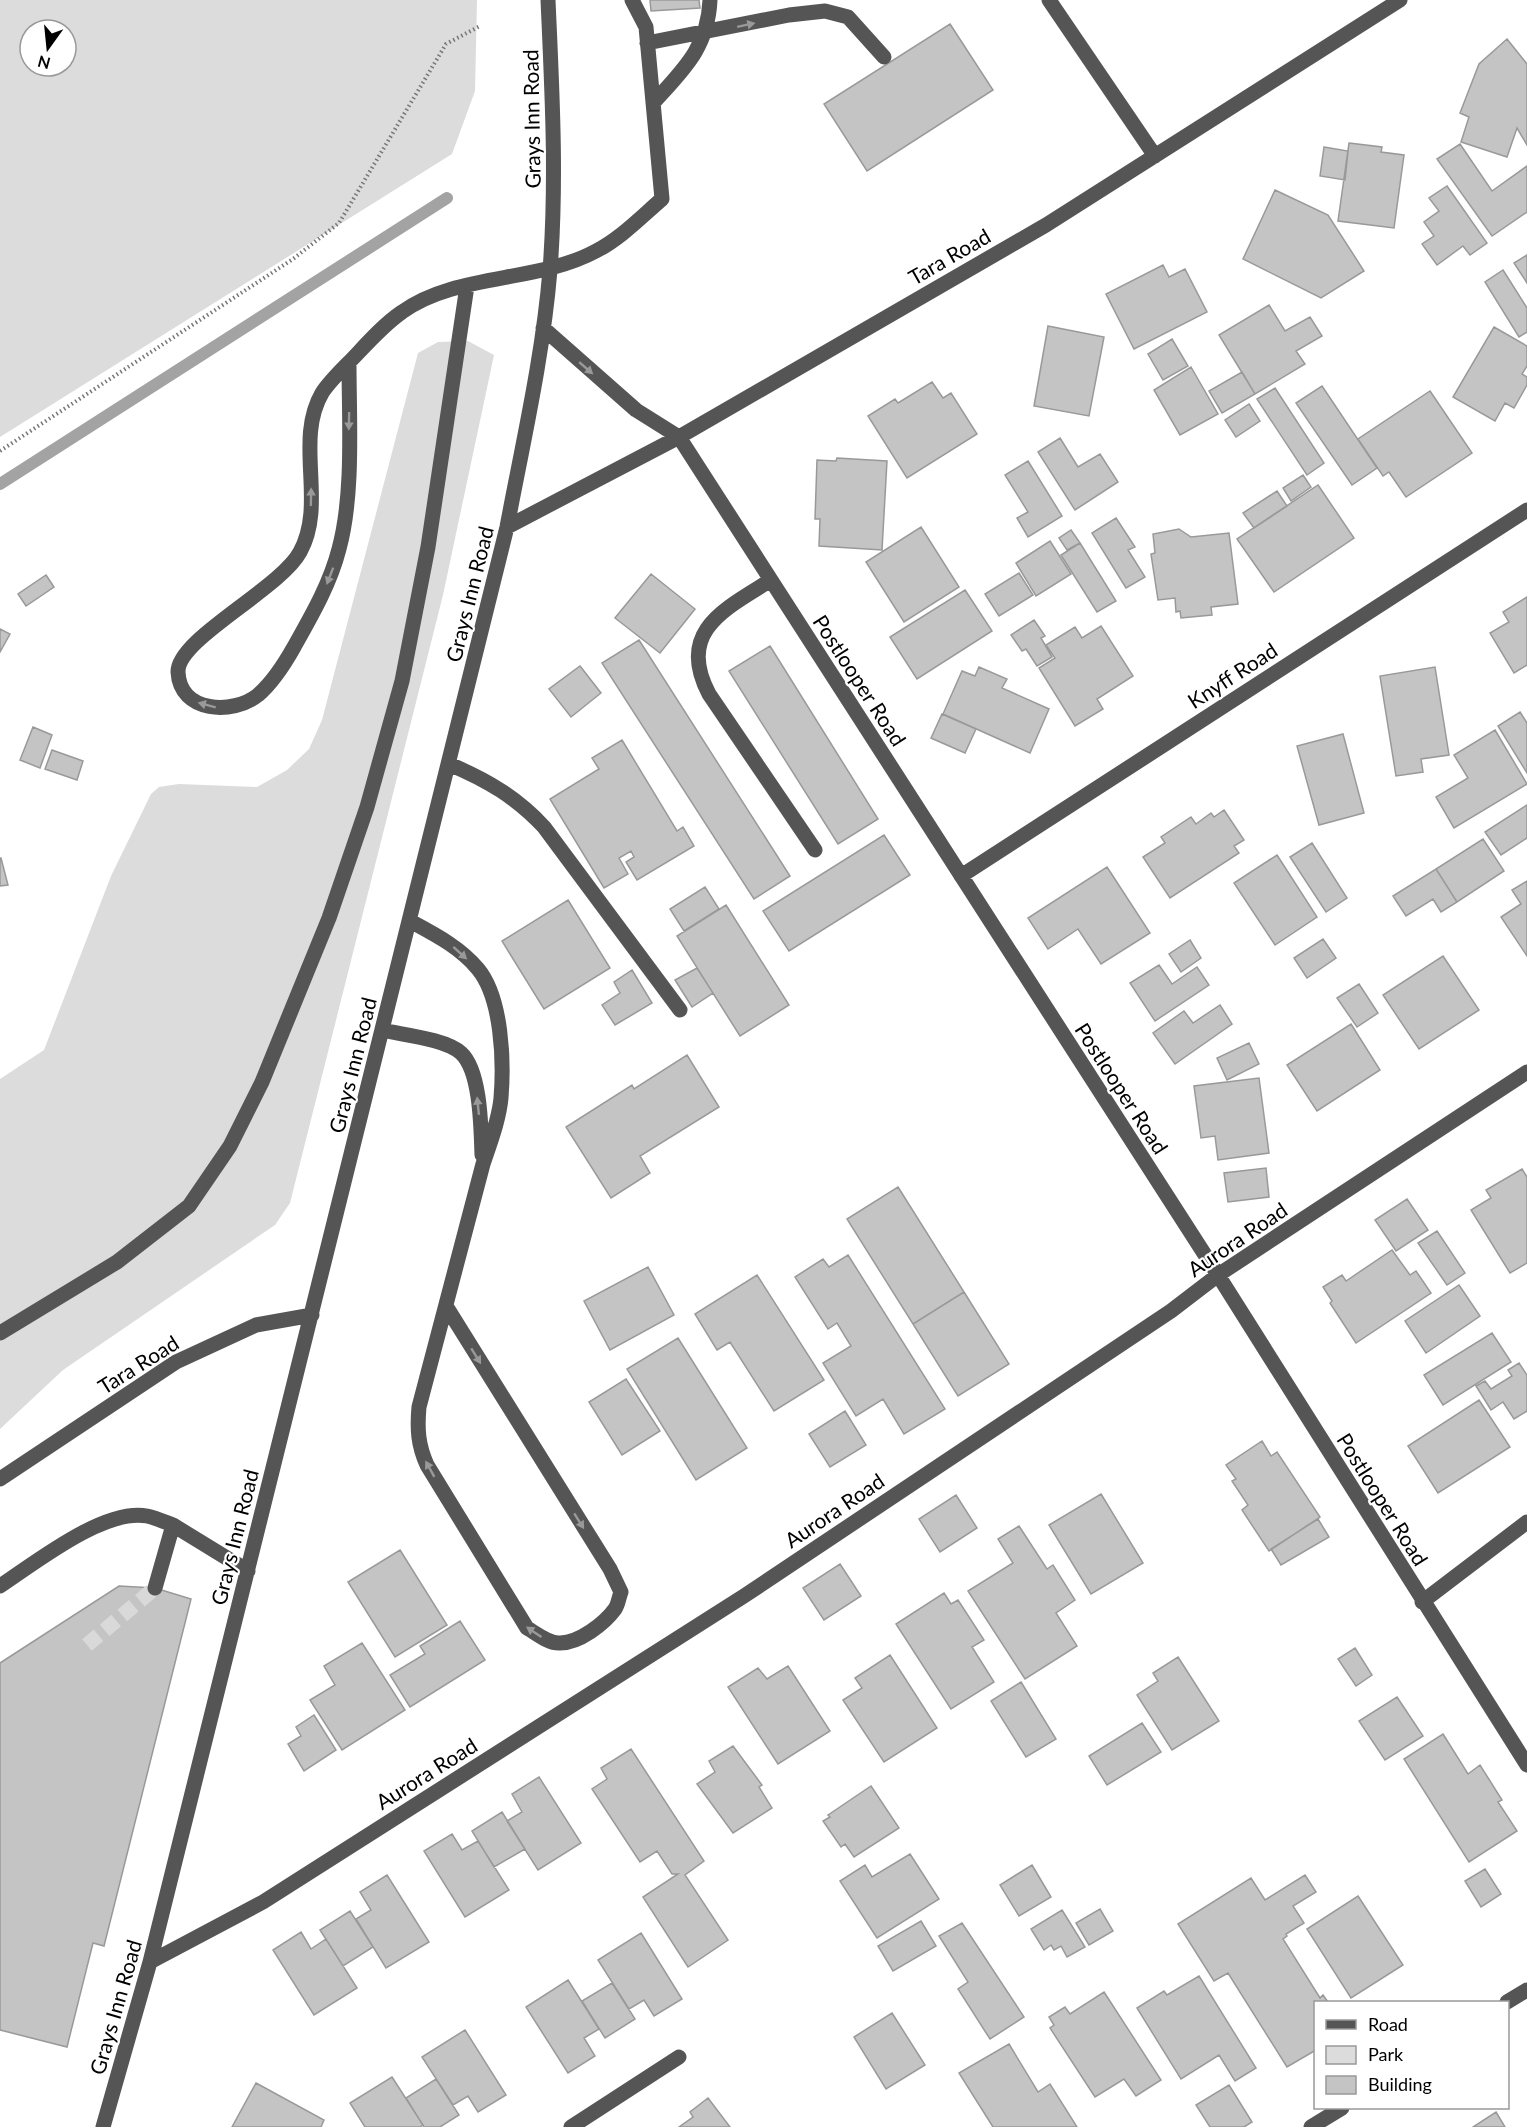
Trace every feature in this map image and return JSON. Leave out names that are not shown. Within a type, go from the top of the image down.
[{"type":"street","name":"Grays Inn Road","points":[[103,2127],[150,1962],[507,527],[543,328],[550,269],[554,189],[548,0]]},
{"type":"street","points":[[349,363],[345,519],[330,576],[316,608],[289,655],[257,695],[233,707],[200,705],[188,696],[181,684],[178,672],[180,662],[206,633],[283,575],[300,552],[310,521],[310,439],[314,418],[322,393],[349,363],[403,310],[436,295],[467,286],[550,269],[595,252],[621,236],[662,199],[647,43],[642,16],[632,0]]},
{"type":"street","points":[[654,102],[692,59],[705,34],[710,0]]},
{"type":"street","points":[[1049,0],[1155,156]]},
{"type":"street","name":"Tara Road","points":[[507,527],[679,437],[1046,225],[1400,0]]},
{"type":"street","points":[[647,43],[705,34],[789,15],[836,12],[848,17],[884,57]]},
{"type":"street","points":[[0,1333],[117,1262],[189,1206],[230,1146],[262,1082],[329,918],[367,807],[402,681],[428,547],[467,286]]},
{"type":"street","points":[[543,328],[636,410],[679,437]]},
{"type":"street","name":"Postlooper Road","points":[[679,437],[1218,1275],[1422,1602],[1527,1765]]},
{"type":"street","name":"Knyff Road","points":[[961,876],[1527,510]]},
{"type":"street","points":[[771,580],[720,612],[709,624],[704,633],[698,668],[709,694],[815,850]]},
{"type":"street","points":[[449,764],[495,785],[524,806],[544,827],[680,1010]]},
{"type":"street","points":[[410,921],[447,941],[478,969],[491,991],[498,1023],[501,1098],[419,1407],[417,1432],[420,1449],[427,1465],[527,1628],[560,1644],[579,1638],[601,1623],[616,1608],[621,1592],[610,1569],[446,1306]]},
{"type":"street","points":[[382,1030],[448,1045],[462,1054],[470,1065],[477,1091],[483,1164]]},
{"type":"street","name":"Aurora Road","points":[[150,1962],[263,1902],[744,1596],[1171,1311],[1218,1275],[1527,1072]]},
{"type":"street","name":"Tara Road","points":[[0,1479],[176,1362],[256,1325],[312,1315]]},
{"type":"street","points":[[0,1586],[94,1526],[118,1519],[146,1516],[173,1525],[248,1571]]},
{"type":"street","points":[[1422,1602],[1527,1522]]},
{"type":"street","points":[[155,1588],[173,1525]]},
{"type":"street","points":[[1509,2001],[1527,1990]]},
{"type":"street","points":[[571,2127],[679,2057]]},
{"type":"street","points":[[1311,2127],[1340,2109]]},
{"type":"path","points":[[0,451],[293,259],[339,223],[446,44],[480,27]]},
{"type":"green space","points":[[0,0],[477,0],[475,91],[452,154],[0,437]]},
{"type":"green space","points":[[468,341],[494,355],[443,595],[290,1203],[275,1225],[63,1370],[0,1429],[0,1079],[44,1050],[111,876],[151,794],[159,787],[179,784],[257,787],[287,770],[309,749],[322,720],[418,353],[438,342]]},
{"type":"building","points":[[650,0],[699,0],[700,8],[651,11]]},
{"type":"building","points":[[950,24],[993,90],[867,171],[824,104]]},
{"type":"building","points":[[1507,39],[1527,64],[1527,145],[1517,128],[1507,157],[1461,142],[1469,117],[1460,113],[1479,64]]},
{"type":"building","points":[[1349,143],[1382,147],[1381,152],[1404,155],[1394,228],[1338,221]]},
{"type":"building","points":[[1460,144],[1492,191],[1527,166],[1527,212],[1492,236],[1437,159]]},
{"type":"building","points":[[1324,147],[1348,151],[1345,180],[1320,176]]},
{"type":"building","points":[[1447,186],[1487,243],[1470,255],[1463,246],[1437,265],[1422,244],[1434,236],[1424,222],[1439,211],[1429,198]]},
{"type":"building","points":[[1275,190],[1328,215],[1364,271],[1321,298],[1243,259]]},
{"type":"building","points":[[1527,255],[1527,283],[1514,263]]},
{"type":"building","points":[[1163,265],[1169,277],[1185,269],[1207,312],[1134,349],[1106,294]]},
{"type":"building","points":[[1503,270],[1527,308],[1527,332],[1519,337],[1485,282]]},
{"type":"building","points":[[1269,305],[1285,331],[1310,317],[1322,336],[1296,351],[1305,364],[1255,394],[1219,335]]},
{"type":"building","points":[[1048,326],[1104,337],[1089,416],[1034,406]]},
{"type":"building","points":[[1494,327],[1527,346],[1527,366],[1522,374],[1527,377],[1527,385],[1514,408],[1505,403],[1495,421],[1453,397]]},
{"type":"building","points":[[1172,339],[1188,366],[1163,380],[1148,354]]},
{"type":"building","points":[[1191,367],[1218,414],[1180,435],[1154,390]]},
{"type":"building","points":[[1242,372],[1255,394],[1222,413],[1209,391]]},
{"type":"building","points":[[932,382],[943,398],[951,393],[977,434],[907,478],[868,416],[895,399],[898,403]]},
{"type":"building","points":[[1322,386],[1377,468],[1352,485],[1296,403]]},
{"type":"building","points":[[1275,388],[1324,463],[1307,475],[1257,399]]},
{"type":"building","points":[[1430,391],[1472,453],[1406,497],[1389,472],[1383,476],[1358,439]]},
{"type":"building","points":[[1249,404],[1260,421],[1236,437],[1225,420]]},
{"type":"building","points":[[1060,438],[1078,467],[1100,454],[1118,482],[1075,510],[1038,452]]},
{"type":"building","points":[[837,458],[887,461],[882,550],[819,546],[820,519],[815,519],[817,460],[836,461]]},
{"type":"building","points":[[1028,461],[1062,516],[1028,537],[1017,518],[1028,512],[1005,475]]},
{"type":"building","points":[[1303,475],[1311,487],[1291,501],[1283,488]]},
{"type":"building","points":[[1318,485],[1354,538],[1274,592],[1237,539]]},
{"type":"building","points":[[1277,491],[1287,506],[1254,528],[1243,513]]},
{"type":"building","points":[[1116,518],[1135,547],[1128,550],[1145,577],[1126,588],[1092,533]]},
{"type":"building","points":[[921,527],[959,587],[904,622],[866,562]]},
{"type":"building","points":[[1179,529],[1191,537],[1229,533],[1238,604],[1211,607],[1212,615],[1181,618],[1180,611],[1176,612],[1175,598],[1158,600],[1151,554],[1155,553],[1153,534]]},
{"type":"building","points":[[1071,530],[1080,543],[1067,550],[1059,538]]},
{"type":"building","points":[[1050,541],[1071,574],[1036,596],[1016,563]]},
{"type":"building","points":[[1080,543],[1116,601],[1097,612],[1061,555]]},
{"type":"building","points":[[1019,573],[1033,595],[999,616],[985,594]]},
{"type":"building","points":[[651,574],[695,609],[660,653],[615,618]]},
{"type":"building","points":[[46,575],[54,587],[26,606],[18,594]]},
{"type":"building","points":[[965,590],[992,631],[917,679],[890,637]]},
{"type":"building","points":[[1527,597],[1527,665],[1514,673],[1490,633],[1509,622],[1503,612]]},
{"type":"building","points":[[1034,620],[1045,636],[1041,638],[1052,657],[1037,666],[1026,649],[1022,651],[1011,635]]},
{"type":"building","points":[[1101,626],[1133,676],[1097,699],[1103,709],[1075,726],[1039,668],[1055,658],[1046,645],[1075,627],[1082,638]]},
{"type":"building","points":[[0,629],[10,634],[0,652]]},
{"type":"building","points":[[639,640],[790,876],[754,899],[602,663]]},
{"type":"building","points":[[770,646],[878,819],[838,844],[729,671]]},
{"type":"building","points":[[580,666],[601,693],[571,717],[549,689]]},
{"type":"building","points":[[979,667],[1007,679],[1002,688],[1049,709],[1030,753],[943,714],[962,671],[975,676]]},
{"type":"building","points":[[1435,667],[1449,755],[1421,759],[1423,772],[1396,776],[1380,676]]},
{"type":"building","points":[[1520,712],[1527,723],[1527,773],[1498,726]]},
{"type":"building","points":[[942,714],[976,729],[965,753],[931,738]]},
{"type":"building","points":[[33,727],[52,735],[40,768],[20,760]]},
{"type":"building","points":[[1495,730],[1527,784],[1454,828],[1436,797],[1468,778],[1454,755]]},
{"type":"building","points":[[1343,734],[1364,813],[1319,825],[1297,746]]},
{"type":"building","points":[[622,740],[677,831],[683,827],[694,846],[637,880],[626,862],[634,857],[631,851],[619,858],[628,874],[604,888],[550,799],[599,769],[592,758]]},
{"type":"building","points":[[52,750],[83,761],[77,780],[45,769]]},
{"type":"building","points":[[1527,805],[1527,838],[1501,855],[1485,832]]},
{"type":"building","points":[[1224,810],[1244,840],[1234,846],[1239,853],[1170,898],[1143,857],[1165,843],[1161,837],[1191,817],[1196,824],[1211,813],[1214,817]]},
{"type":"building","points":[[884,835],[910,875],[789,951],[763,911]]},
{"type":"building","points":[[1483,839],[1504,871],[1457,902],[1436,869]]},
{"type":"building","points":[[1312,843],[1347,898],[1326,912],[1290,857]]},
{"type":"building","points":[[1277,855],[1317,917],[1275,945],[1234,883]]},
{"type":"building","points":[[0,858],[8,885],[0,886]]},
{"type":"building","points":[[1107,867],[1150,933],[1101,964],[1078,929],[1048,949],[1028,918]]},
{"type":"building","points":[[1436,869],[1457,902],[1441,912],[1433,899],[1406,916],[1393,896]]},
{"type":"building","points":[[1527,881],[1527,956],[1501,917],[1521,904],[1512,890]]},
{"type":"building","points":[[705,887],[719,909],[684,931],[670,909]]},
{"type":"building","points":[[568,900],[610,968],[544,1009],[502,941]]},
{"type":"building","points":[[726,905],[789,1005],[740,1036],[677,936]]},
{"type":"building","points":[[1323,939],[1336,958],[1307,978],[1294,958]]},
{"type":"building","points":[[1190,940],[1201,958],[1181,972],[1169,954]]},
{"type":"building","points":[[1443,956],[1479,1010],[1419,1049],[1383,995]]},
{"type":"building","points":[[1159,965],[1172,984],[1197,967],[1209,985],[1155,1021],[1130,983]]},
{"type":"building","points":[[697,968],[713,993],[692,1007],[675,980]]},
{"type":"building","points":[[632,970],[652,1003],[615,1025],[602,1005],[620,993],[614,982]]},
{"type":"building","points":[[1359,984],[1378,1013],[1357,1027],[1337,998]]},
{"type":"building","points":[[1220,1005],[1232,1024],[1175,1064],[1153,1033],[1184,1011],[1193,1023]]},
{"type":"building","points":[[1351,1024],[1380,1070],[1317,1111],[1287,1065]]},
{"type":"building","points":[[1249,1043],[1259,1064],[1227,1080],[1217,1058]]},
{"type":"building","points":[[687,1055],[719,1107],[640,1156],[650,1173],[611,1198],[566,1127],[632,1085],[634,1089]]},
{"type":"building","points":[[1259,1078],[1269,1153],[1218,1160],[1215,1136],[1201,1138],[1194,1086]]},
{"type":"building","points":[[1266,1168],[1269,1197],[1228,1202],[1224,1173]]},
{"type":"building","points":[[1522,1169],[1527,1177],[1527,1263],[1510,1273],[1471,1210],[1491,1198],[1486,1190]]},
{"type":"building","points":[[898,1187],[964,1292],[913,1324],[847,1219]]},
{"type":"building","points":[[1407,1199],[1428,1230],[1396,1251],[1375,1220]]},
{"type":"building","points":[[1437,1231],[1465,1273],[1447,1285],[1418,1243]]},
{"type":"building","points":[[1392,1250],[1410,1275],[1416,1271],[1431,1293],[1356,1343],[1330,1303],[1332,1301],[1323,1287],[1342,1275],[1346,1281]]},
{"type":"building","points":[[848,1255],[945,1409],[904,1434],[883,1399],[856,1416],[823,1363],[851,1346],[837,1323],[828,1329],[795,1277],[823,1259],[829,1267]]},
{"type":"building","points":[[648,1267],[674,1315],[610,1350],[584,1301]]},
{"type":"building","points":[[757,1275],[824,1380],[774,1411],[730,1342],[717,1350],[695,1314]]},
{"type":"building","points":[[1459,1285],[1480,1316],[1426,1353],[1405,1321]]},
{"type":"building","points":[[964,1292],[1009,1364],[958,1396],[913,1324]]},
{"type":"building","points":[[1492,1333],[1511,1362],[1443,1405],[1424,1375]]},
{"type":"building","points":[[678,1338],[747,1448],[696,1480],[627,1369]]},
{"type":"building","points":[[1519,1363],[1527,1375],[1527,1411],[1514,1419],[1503,1402],[1491,1410],[1476,1386],[1485,1381],[1491,1389],[1512,1376],[1508,1370]]},
{"type":"building","points":[[626,1379],[660,1431],[622,1455],[589,1402]]},
{"type":"building","points":[[1479,1400],[1510,1447],[1438,1493],[1408,1446]]},
{"type":"building","points":[[845,1411],[866,1445],[830,1467],[809,1434]]},
{"type":"building","points":[[1262,1441],[1271,1456],[1277,1452],[1320,1517],[1269,1551],[1242,1510],[1248,1505],[1232,1481],[1236,1479],[1226,1465]]},
{"type":"building","points":[[1101,1494],[1143,1563],[1091,1594],[1049,1525]]},
{"type":"building","points":[[956,1495],[977,1528],[940,1552],[919,1519]]},
{"type":"building","points":[[1318,1519],[1329,1537],[1281,1565],[1271,1549]]},
{"type":"building","points":[[1019,1526],[1047,1569],[1053,1565],[1075,1600],[1056,1613],[1077,1646],[1025,1679],[968,1591],[1013,1563],[998,1539]]},
{"type":"building","points":[[400,1550],[447,1625],[395,1657],[348,1582]]},
{"type":"building","points":[[840,1564],[861,1596],[824,1620],[803,1588]]},
{"type":"building","points":[[119,1586],[155,1588],[191,1599],[104,1946],[93,1943],[67,2047],[0,2030],[0,1663]]},
{"type":"building","points":[[944,1593],[951,1604],[958,1600],[984,1640],[972,1647],[994,1682],[951,1709],[896,1624]]},
{"type":"building","points":[[460,1621],[485,1660],[410,1707],[390,1675],[425,1654],[420,1646]]},
{"type":"building","points":[[362,1643],[405,1710],[342,1750],[310,1700],[335,1685],[324,1666]]},
{"type":"building","points":[[1355,1648],[1372,1675],[1356,1686],[1338,1659]]},
{"type":"building","points":[[890,1655],[937,1728],[884,1762],[843,1700],[862,1688],[855,1678]]},
{"type":"building","points":[[1178,1657],[1219,1721],[1172,1750],[1137,1695],[1158,1681],[1153,1673]]},
{"type":"building","points":[[788,1666],[830,1731],[778,1764],[728,1687],[758,1668],[767,1679]]},
{"type":"building","points":[[1021,1682],[1056,1739],[1026,1757],[991,1701]]},
{"type":"building","points":[[1397,1697],[1423,1736],[1385,1760],[1359,1721]]},
{"type":"building","points":[[314,1715],[336,1750],[304,1771],[288,1744],[301,1736],[296,1727]]},
{"type":"building","points":[[1142,1723],[1161,1752],[1107,1785],[1089,1756]]},
{"type":"building","points":[[1443,1734],[1468,1774],[1480,1765],[1502,1800],[1498,1802],[1517,1831],[1469,1862],[1404,1759]]},
{"type":"building","points":[[733,1746],[762,1785],[759,1787],[772,1808],[733,1833],[697,1784],[715,1772],[709,1761]]},
{"type":"building","points":[[631,1749],[704,1861],[685,1875],[728,1940],[688,1967],[643,1897],[678,1874],[672,1874],[657,1851],[640,1862],[592,1789],[607,1779],[601,1768]]},
{"type":"building","points":[[539,1777],[581,1843],[538,1870],[507,1821],[522,1812],[512,1794]]},
{"type":"building","points":[[871,1786],[899,1828],[854,1857],[845,1844],[841,1847],[823,1821],[830,1817],[828,1815]]},
{"type":"building","points":[[502,1812],[525,1849],[494,1867],[472,1831]]},
{"type":"building","points":[[452,1834],[462,1850],[478,1841],[509,1890],[465,1917],[424,1851]]},
{"type":"building","points":[[910,1854],[939,1899],[877,1938],[840,1881],[865,1865],[872,1877]]},
{"type":"building","points":[[1032,1865],[1051,1897],[1019,1916],[1000,1885]]},
{"type":"building","points":[[1485,1869],[1501,1894],[1481,1907],[1465,1881]]},
{"type":"building","points":[[387,1875],[429,1942],[386,1968],[356,1919],[371,1910],[360,1892]]},
{"type":"building","points":[[1305,1875],[1316,1892],[1293,1906],[1304,1923],[1286,1934],[1287,1936],[1283,1939],[1320,1998],[1323,1995],[1327,2001],[1314,2001],[1314,2051],[1287,2067],[1228,1973],[1214,1981],[1178,1924],[1251,1878],[1265,1900]]},
{"type":"building","points":[[1358,1896],[1403,1965],[1351,1998],[1307,1929]]},
{"type":"building","points":[[1100,1909],[1113,1931],[1089,1945],[1076,1923]]},
{"type":"building","points":[[1062,1910],[1085,1947],[1067,1957],[1061,1946],[1054,1950],[1051,1945],[1044,1950],[1031,1929]]},
{"type":"building","points":[[350,1911],[373,1947],[343,1966],[320,1930]]},
{"type":"building","points":[[921,1921],[936,1946],[893,1971],[878,1946]]},
{"type":"building","points":[[962,1923],[1024,2017],[990,2039],[958,1989],[968,1982],[939,1936]]},
{"type":"building","points":[[301,1932],[311,1949],[326,1939],[357,1988],[314,2015],[273,1950]]},
{"type":"building","points":[[641,1933],[682,1999],[654,2016],[644,2000],[629,2009],[598,1960]]},
{"type":"building","points":[[1199,1976],[1256,2068],[1235,2081],[1219,2055],[1181,2079],[1137,2008],[1164,1991],[1167,1995]]},
{"type":"building","points":[[568,1980],[599,2029],[584,2038],[595,2056],[568,2073],[526,2007]]},
{"type":"building","points":[[612,1983],[635,2019],[605,2038],[582,2001]]},
{"type":"building","points":[[1104,1992],[1161,2080],[1136,2096],[1124,2079],[1095,2097],[1050,2028],[1054,2025],[1049,2017],[1065,2007],[1070,2014]]},
{"type":"building","points":[[892,2013],[925,2065],[886,2089],[854,2037]]},
{"type":"building","points":[[465,2030],[506,2095],[478,2112],[468,2096],[453,2105],[422,2057]]},
{"type":"building","points":[[1009,2044],[1038,2092],[1050,2084],[1077,2127],[993,2127],[959,2073]]},
{"type":"building","points":[[392,2077],[423,2125],[420,2127],[365,2127],[350,2103]]},
{"type":"building","points":[[436,2079],[459,2115],[440,2127],[424,2127],[406,2098]]},
{"type":"building","points":[[256,2083],[324,2120],[321,2127],[232,2127]]},
{"type":"building","points":[[1229,2085],[1252,2122],[1244,2127],[1210,2127],[1196,2105]]},
{"type":"building","points":[[708,2098],[730,2127],[679,2127],[693,2117],[690,2112]]},
{"type":"building","points":[[1496,2112],[1505,2127],[1473,2127]]},
{"type":"waterway","points":[[0,484],[447,198]]},
{"type":"tunnel","points":[[87,1645],[155,1588]]}]
